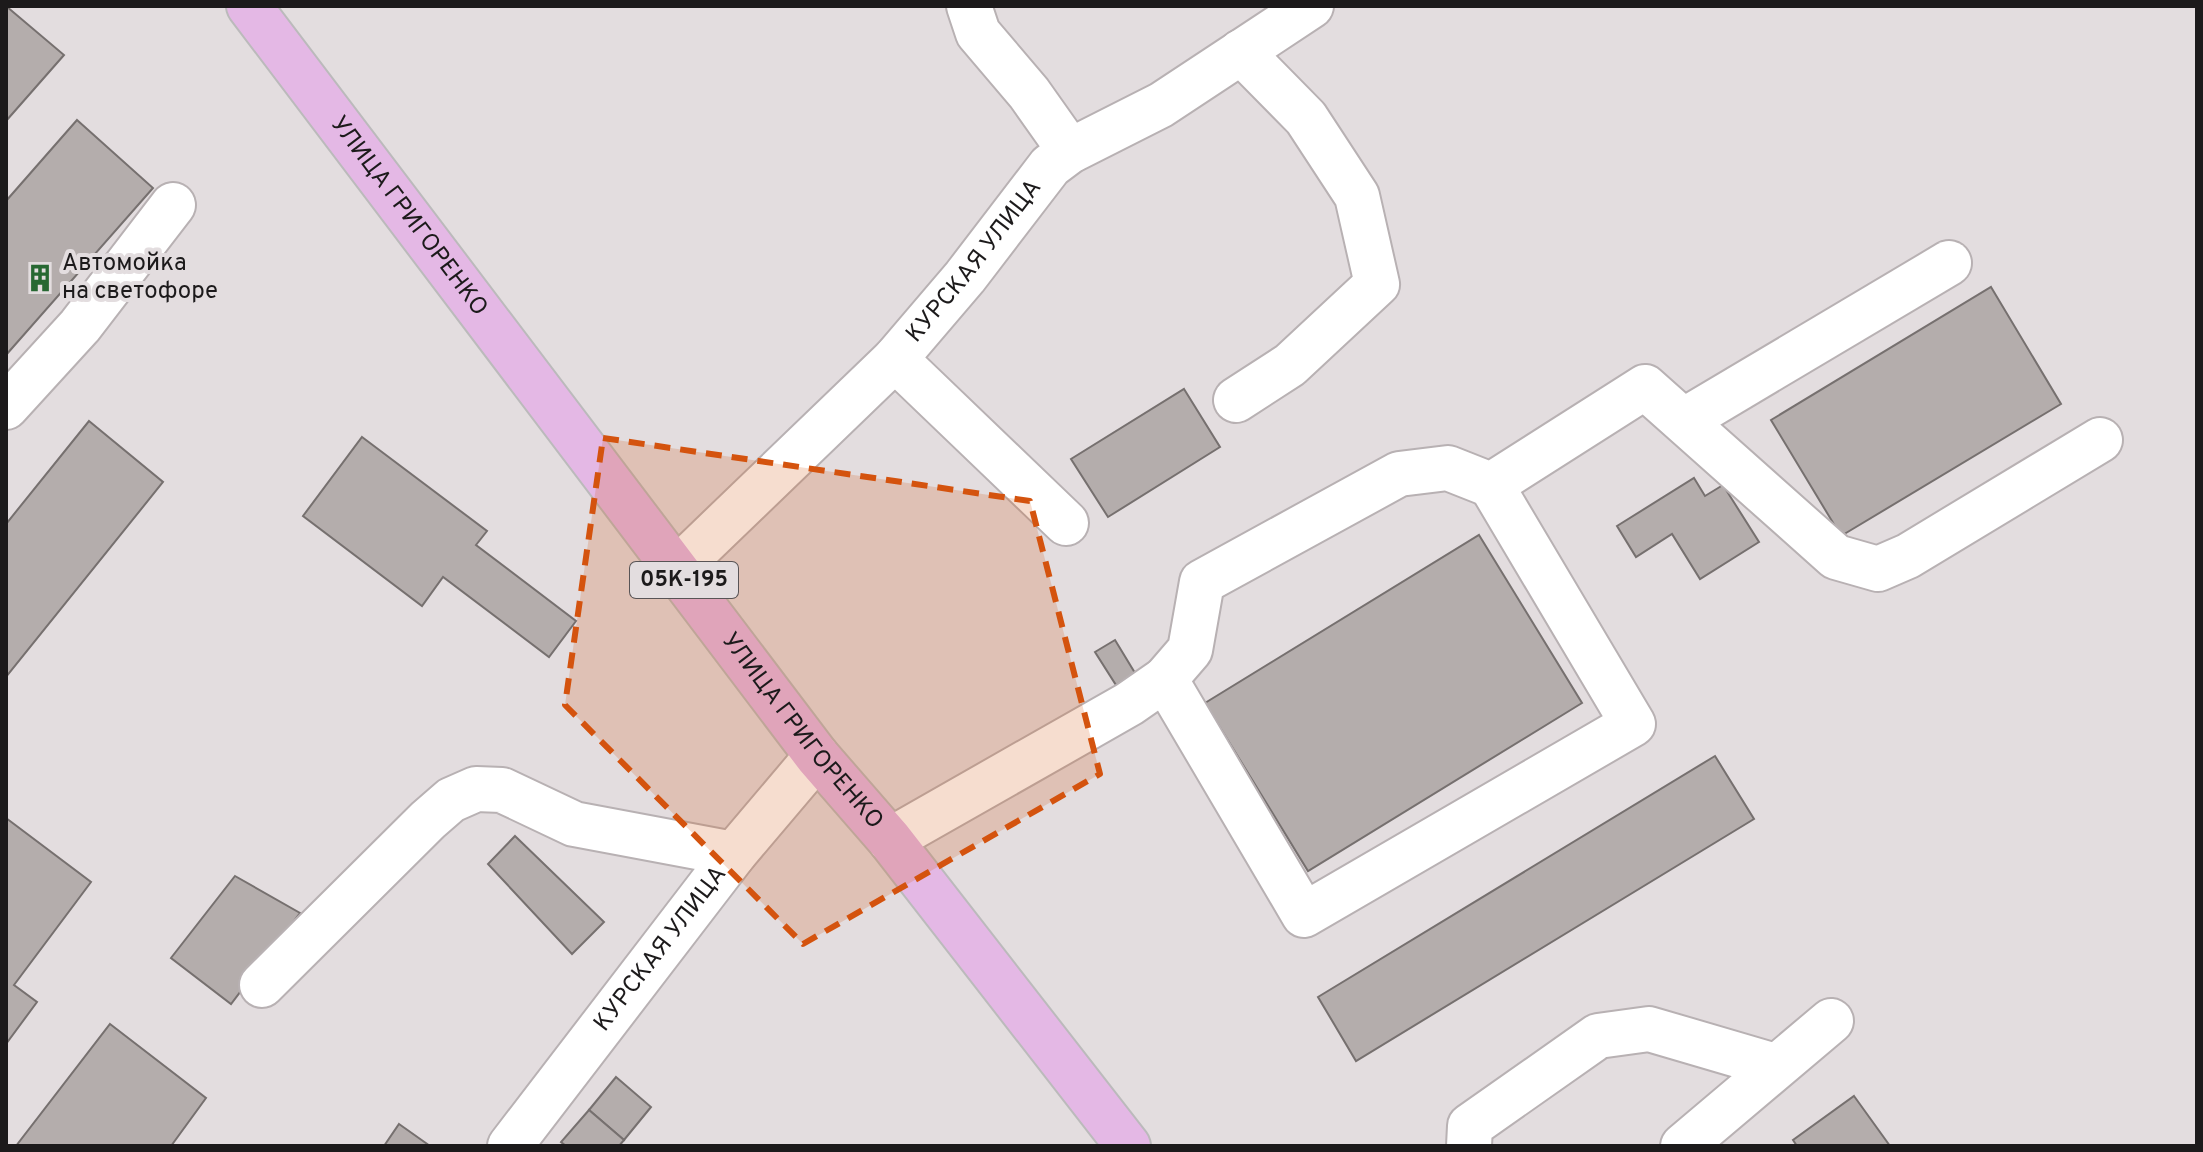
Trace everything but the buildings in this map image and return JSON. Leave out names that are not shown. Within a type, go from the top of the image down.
[{"type":"main road","name":"УЛИЦА ГРИГОРЕНКО","points":[[249,6],[817,756],[890,840],[1128,1146]]},
{"type":"street","points":[[969,6],[978,33],[1029,93],[1070,151]]},
{"type":"street","name":"КУРСКАЯ УЛИЦА","points":[[676,570],[895,359],[965,277],[1050,166],[1070,151],[1161,105],[1311,6]]},
{"type":"street","points":[[1236,400],[1290,365],[1377,284],[1357,196],[1306,118],[1241,52]]},
{"type":"street","points":[[6,407],[80,326],[173,205]]},
{"type":"street","points":[[1685,420],[1949,263]]},
{"type":"street","points":[[895,359],[1066,523]]},
{"type":"street","points":[[1491,485],[1645,387],[1836,557],[1878,569],[1908,556],[2100,440]]},
{"type":"street","points":[[890,840],[1129,704],[1165,679],[1190,650],[1202,582],[1399,474],[1448,468],[1491,485],[1633,724],[1304,915],[1165,679]]},
{"type":"street","name":"КУРСКАЯ УЛИЦА","points":[[510,1146],[734,854],[817,756]]},
{"type":"street","points":[[262,985],[428,820],[451,800],[476,789],[502,790],[574,824],[734,854]]},
{"type":"street","points":[[1683,1146],[1831,1021]]},
{"type":"street","points":[[1469,1146],[1470,1126],[1598,1036],[1649,1029],[1775,1066]]},
{"type":"highlighted area","points":[[603,438],[1030,501],[1100,774],[803,944],[565,705]]},
{"type":"place","name":"Автомойка на светофоре","points":[[40,278]]}]
